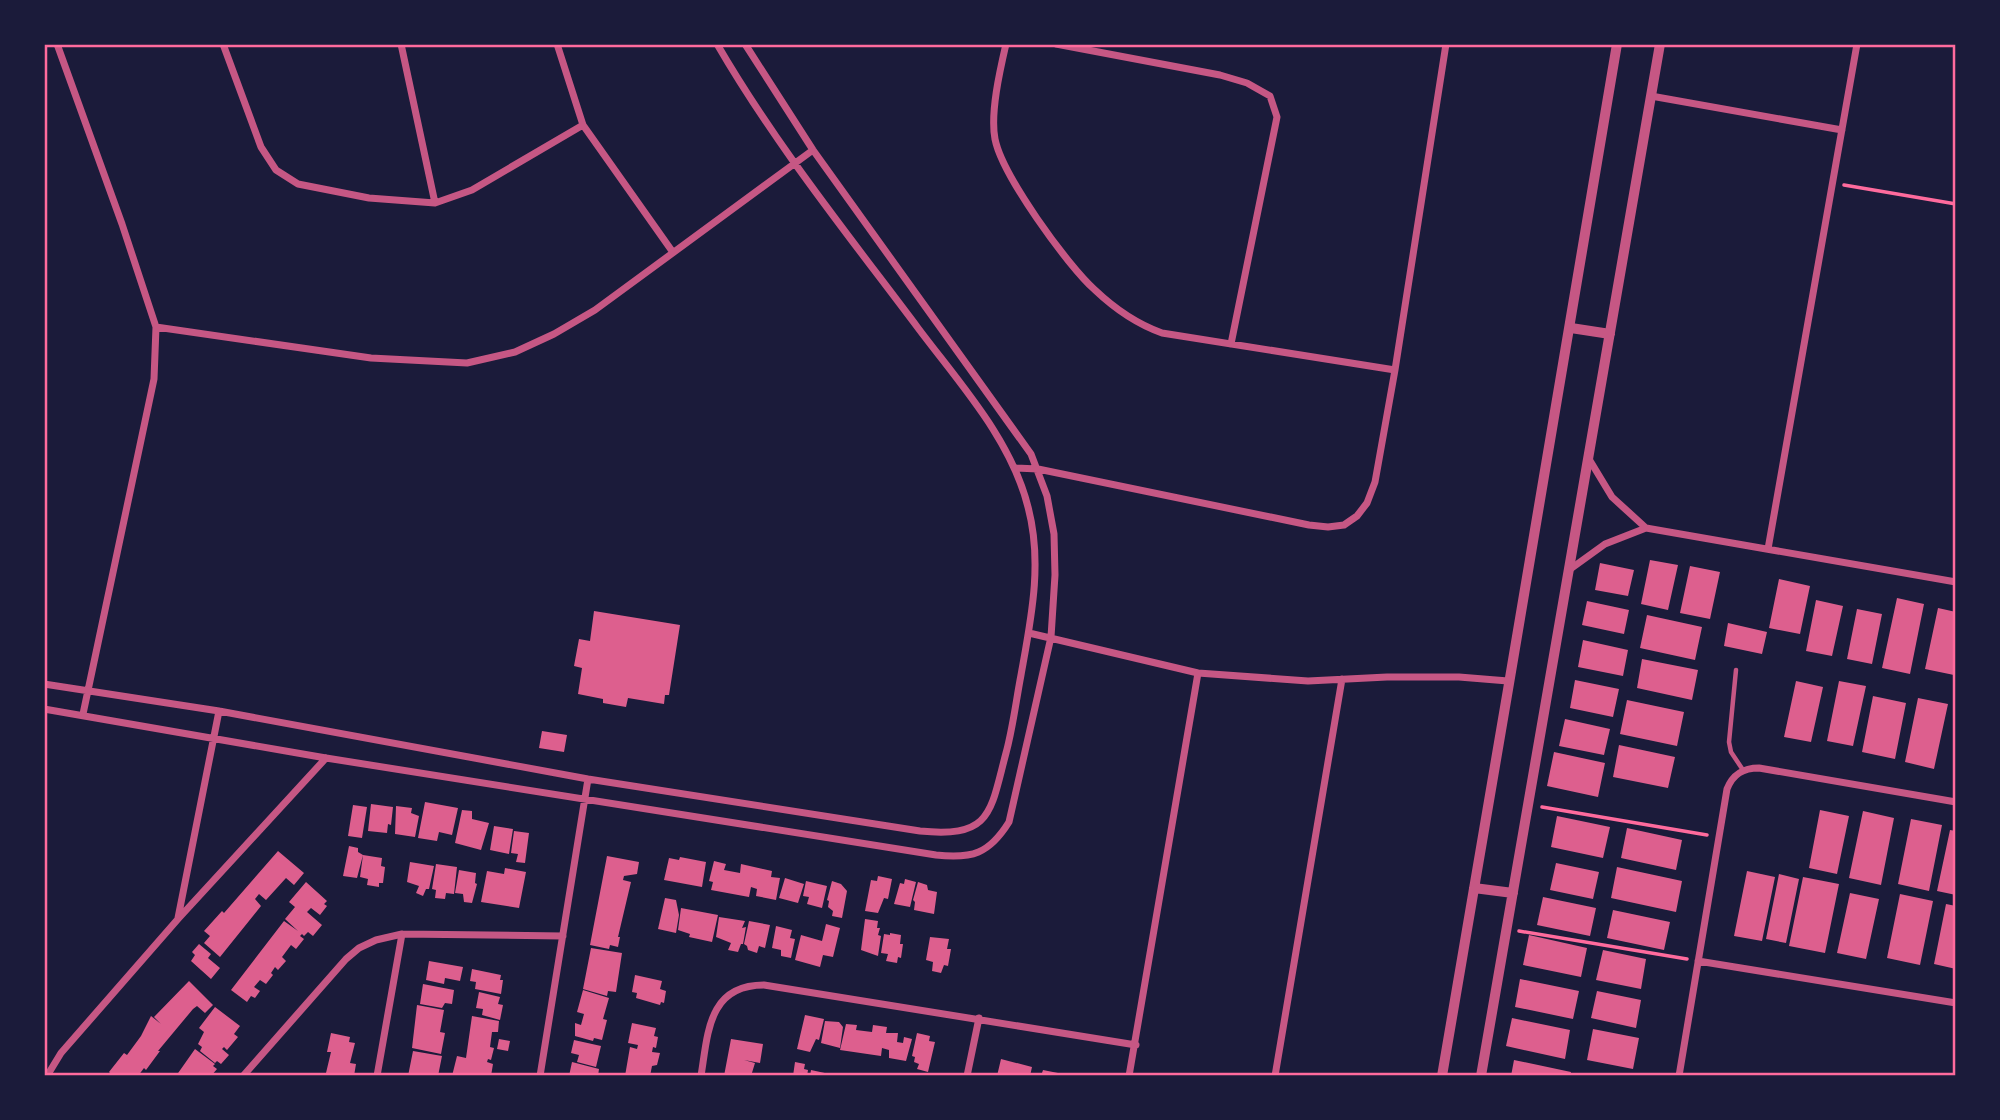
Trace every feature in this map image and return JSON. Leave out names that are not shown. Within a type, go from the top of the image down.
[{"type":"street","points":[[57,44],[156,327],[154,379],[83,714]]},
{"type":"street","points":[[223,44],[261,146],[275,170],[298,184],[369,198],[435,203],[472,190],[583,125]]},
{"type":"street","points":[[401,44],[435,203]]},
{"type":"street","points":[[557,44],[583,125],[672,251]]},
{"type":"street","points":[[44,684],[219,711],[588,779],[920,831],[961,832],[984,819],[994,799],[1008,744],[1035,592],[1035,551],[1029,509],[1016,468],[960,384],[795,163],[717,44]]},
{"type":"street","points":[[44,709],[326,758],[936,855],[960,858],[987,849],[1009,822],[1051,637],[1055,575],[1054,534],[1047,496],[1038,469],[1016,432],[814,150],[745,44]]},
{"type":"street","points":[[1006,44],[996,87],[995,138],[1010,176],[1072,265],[1095,290],[1140,325],[1162,333],[1395,370]]},
{"type":"street","points":[[1056,44],[1220,75],[1247,83],[1269,96],[1278,117],[1231,344]]},
{"type":"street","points":[[1016,468],[1038,469],[1309,525],[1344,525],[1357,516],[1367,503],[1375,482],[1446,44]]},
{"type":"street","points":[[1442,1076],[1571,328],[1617,44]]},
{"type":"street","points":[[1481,1076],[1660,44]]},
{"type":"street","points":[[1768,549],[1857,44]]},
{"type":"street","points":[[1651,96],[1842,130]]},
{"type":"street","points":[[156,327],[371,358],[467,363],[515,352],[554,334],[595,310],[672,251],[814,150]]},
{"type":"street","points":[[1571,328],[1610,334]]},
{"type":"street","points":[[1588,458],[1612,497],[1646,528]]},
{"type":"street","points":[[1569,570],[1605,544],[1646,528],[1956,582]]},
{"type":"street","points":[[1029,633],[1198,673],[1276,680],[1459,677],[1508,681]]},
{"type":"street","points":[[1129,1076],[1198,673]]},
{"type":"street","points":[[1275,1076],[1342,679]]},
{"type":"street","points":[[178,919],[219,711]]},
{"type":"street","points":[[47,1076],[61,1053],[178,919],[326,758]]},
{"type":"street","points":[[1679,1076],[1730,781],[1743,770],[1759,768],[1956,802]]},
{"type":"street","points":[[540,1076],[588,779]]},
{"type":"street","points":[[1474,888],[1513,893]]},
{"type":"street","points":[[243,1076],[346,959],[376,940],[402,933],[562,936]]},
{"type":"street","points":[[377,1076],[402,933]]},
{"type":"street","points":[[1699,961],[1956,1003]]},
{"type":"street","points":[[701,1076],[713,1015],[721,1001],[735,990],[751,985],[979,1018],[1136,1045]]},
{"type":"street","points":[[967,1076],[979,1018]]},
{"type":"lane","points":[[1736,670],[1728,732],[1731,752],[1743,770]]},
{"type":"path","points":[[1832,183],[1956,204]]},
{"type":"path","points":[[1528,804],[1719,837]]},
{"type":"path","points":[[1506,929],[1699,961]]},
{"type":"building","points":[[1650,560],[1678,565],[1668,610],[1641,604]]},
{"type":"building","points":[[1600,563],[1634,570],[1628,596],[1595,590]]},
{"type":"building","points":[[1690,566],[1720,572],[1710,619],[1680,613]]},
{"type":"building","points":[[1779,579],[1810,586],[1800,634],[1769,628]]},
{"type":"building","points":[[1897,598],[1924,604],[1910,674],[1882,668]]},
{"type":"building","points":[[1816,600],[1843,606],[1832,656],[1806,651]]},
{"type":"building","points":[[1587,601],[1629,610],[1624,634],[1582,625]]},
{"type":"building","points":[[1938,608],[1956,612],[1954,675],[1925,669]]},
{"type":"building","points":[[1857,609],[1882,614],[1872,664],[1847,659]]},
{"type":"building","points":[[594,611],[680,625],[669,695],[665,695],[664,704],[628,698],[626,707],[603,703],[603,699],[578,694],[582,668],[574,666],[579,639],[590,641]]},
{"type":"building","points":[[1647,615],[1702,627],[1695,660],[1640,648]]},
{"type":"building","points":[[1728,623],[1767,632],[1762,654],[1724,646]]},
{"type":"building","points":[[1583,640],[1628,650],[1623,676],[1578,667]]},
{"type":"building","points":[[1642,659],[1698,670],[1692,700],[1637,688]]},
{"type":"building","points":[[1575,680],[1619,689],[1613,717],[1570,708]]},
{"type":"building","points":[[1796,681],[1823,687],[1811,742],[1784,737]]},
{"type":"building","points":[[1839,681],[1866,686],[1853,746],[1827,741]]},
{"type":"building","points":[[1873,696],[1906,703],[1895,759],[1862,752]]},
{"type":"building","points":[[1918,698],[1948,704],[1934,769],[1905,762]]},
{"type":"building","points":[[1627,700],[1684,712],[1677,746],[1620,734]]},
{"type":"building","points":[[1565,719],[1610,729],[1604,755],[1559,746]]},
{"type":"building","points":[[542,731],[567,735],[564,752],[539,748]]},
{"type":"building","points":[[1619,745],[1675,757],[1668,788],[1613,777]]},
{"type":"building","points":[[1554,752],[1605,763],[1598,797],[1547,786]]},
{"type":"building","points":[[425,802],[458,808],[452,835],[439,832],[437,841],[418,838]]},
{"type":"building","points":[[371,804],[393,807],[387,833],[368,831]]},
{"type":"building","points":[[353,805],[367,807],[362,838],[348,836]]},
{"type":"building","points":[[396,806],[412,808],[411,813],[419,816],[415,837],[395,834]]},
{"type":"building","points":[[462,810],[472,811],[472,819],[489,823],[481,850],[455,843]]},
{"type":"building","points":[[1820,810],[1849,816],[1837,874],[1809,868]]},
{"type":"building","points":[[1863,811],[1894,818],[1881,885],[1849,878]]},
{"type":"building","points":[[1557,816],[1610,827],[1603,858],[1551,847]]},
{"type":"building","points":[[1911,819],[1942,825],[1929,891],[1898,884]]},
{"type":"building","points":[[494,826],[513,829],[509,854],[490,850]]},
{"type":"building","points":[[1627,828],[1682,840],[1676,870],[1621,858]]},
{"type":"building","points":[[1950,830],[1956,831],[1956,895],[1937,891]]},
{"type":"building","points":[[514,831],[529,833],[525,863],[516,862],[518,854],[511,853]]},
{"type":"building","points":[[349,846],[358,848],[358,852],[363,855],[357,878],[343,876]]},
{"type":"building","points":[[278,851],[304,873],[294,885],[286,878],[266,900],[259,894],[255,899],[261,906],[220,957],[204,943],[210,936],[204,931],[222,911],[224,913]]},
{"type":"building","points":[[363,855],[382,858],[381,866],[385,867],[383,883],[379,883],[379,887],[367,885],[368,879],[360,877]]},
{"type":"building","points":[[607,856],[639,862],[637,874],[624,876],[623,880],[631,882],[618,947],[610,945],[609,949],[590,945]]},
{"type":"building","points":[[680,857],[706,862],[702,887],[664,880],[669,858],[679,860]]},
{"type":"building","points":[[714,861],[726,864],[724,870],[740,873],[741,864],[772,871],[771,877],[780,878],[776,900],[756,896],[757,889],[751,887],[749,897],[711,890],[713,882],[709,881]]},
{"type":"building","points":[[410,862],[434,866],[429,889],[426,889],[423,896],[416,893],[419,886],[407,882]]},
{"type":"building","points":[[1556,863],[1599,872],[1593,899],[1550,890]]},
{"type":"building","points":[[436,864],[457,867],[454,894],[446,893],[445,899],[435,898],[436,890],[432,889]]},
{"type":"building","points":[[1617,867],[1682,881],[1676,912],[1611,898]]},
{"type":"building","points":[[505,868],[526,872],[519,908],[481,902],[487,871],[504,874]]},
{"type":"building","points":[[459,870],[476,873],[477,884],[472,903],[464,902],[463,894],[455,893]]},
{"type":"building","points":[[1747,871],[1775,877],[1762,941],[1734,936]]},
{"type":"building","points":[[1779,874],[1799,879],[1786,943],[1766,939]]},
{"type":"building","points":[[878,876],[892,879],[888,899],[884,898],[878,913],[865,911],[871,880],[877,881]]},
{"type":"building","points":[[1803,877],[1839,884],[1825,953],[1789,946]]},
{"type":"building","points":[[785,878],[804,884],[798,903],[779,898]]},
{"type":"building","points":[[905,879],[916,882],[910,907],[894,904],[900,883],[904,884]]},
{"type":"building","points":[[806,881],[827,886],[822,908],[807,904],[809,897],[803,896]]},
{"type":"building","points":[[832,881],[841,884],[847,891],[842,918],[832,916],[833,911],[828,907]]},
{"type":"building","points":[[306,882],[327,901],[324,904],[327,906],[320,915],[311,908],[307,912],[322,925],[313,936],[308,932],[304,936],[302,934],[300,936],[304,939],[296,949],[291,945],[282,957],[286,961],[278,970],[275,967],[266,984],[260,980],[254,987],[260,991],[255,998],[251,996],[247,1002],[231,990],[284,921],[298,931],[285,919],[295,907],[289,902]]},
{"type":"building","points":[[918,882],[927,885],[928,890],[937,892],[934,914],[914,910],[913,900]]},
{"type":"building","points":[[1850,893],[1879,899],[1866,959],[1837,953]]},
{"type":"building","points":[[1900,894],[1933,901],[1920,965],[1887,958]]},
{"type":"building","points":[[1543,897],[1596,908],[1590,936],[1537,925]]},
{"type":"building","points":[[665,898],[676,900],[679,915],[676,933],[658,929]]},
{"type":"building","points":[[1946,904],[1956,906],[1956,969],[1934,964]]},
{"type":"building","points":[[681,908],[718,915],[712,942],[689,937],[690,934],[678,930]]},
{"type":"building","points":[[1613,910],[1670,922],[1664,950],[1607,938]]},
{"type":"building","points":[[719,917],[745,921],[742,928],[746,927],[743,944],[738,952],[728,950],[731,943],[716,937]]},
{"type":"building","points":[[865,919],[878,921],[878,935],[881,936],[878,956],[861,950]]},
{"type":"building","points":[[749,921],[770,925],[765,948],[759,946],[757,953],[748,950],[744,944]]},
{"type":"building","points":[[826,924],[840,928],[833,957],[823,955],[820,967],[795,960],[801,935],[822,941]]},
{"type":"building","points":[[776,926],[792,930],[790,938],[795,939],[791,958],[781,956],[781,950],[772,948]]},
{"type":"building","points":[[884,934],[901,935],[901,958],[898,957],[897,963],[886,961],[888,954],[881,953]]},
{"type":"building","points":[[1529,935],[1587,948],[1581,977],[1523,965]]},
{"type":"building","points":[[930,937],[949,939],[947,949],[951,949],[948,966],[944,965],[941,973],[932,971],[933,962],[926,960]]},
{"type":"building","points":[[199,944],[211,954],[208,958],[220,968],[211,979],[191,961],[195,955],[192,952]]},
{"type":"building","points":[[591,948],[622,953],[616,992],[608,991],[607,996],[583,989]]},
{"type":"building","points":[[1603,950],[1646,959],[1641,989],[1596,980]]},
{"type":"building","points":[[429,961],[463,967],[460,981],[445,978],[444,984],[426,980]]},
{"type":"building","points":[[472,969],[501,975],[501,994],[475,989],[476,982],[470,981]]},
{"type":"building","points":[[635,975],[662,981],[660,989],[666,991],[664,1003],[661,1002],[660,1005],[636,998],[637,993],[632,992]]},
{"type":"building","points":[[1520,979],[1579,991],[1573,1019],[1515,1007]]},
{"type":"building","points":[[189,981],[213,1005],[205,1013],[197,1006],[193,1009],[146,1070],[144,1068],[138,1076],[113,1076],[109,1072],[124,1053],[127,1055],[151,1016],[161,1024],[154,1017]]},
{"type":"building","points":[[423,984],[454,990],[452,1004],[445,1003],[442,1008],[420,1004]]},
{"type":"building","points":[[583,990],[609,998],[603,1019],[607,1020],[602,1040],[594,1038],[593,1041],[575,1036],[575,1023],[581,1025],[584,1014],[577,1012]]},
{"type":"building","points":[[1597,991],[1641,1000],[1636,1028],[1591,1018]]},
{"type":"building","points":[[479,992],[500,997],[498,1004],[503,1005],[500,1020],[482,1015],[483,1009],[476,1008]]},
{"type":"building","points":[[417,1005],[444,1010],[440,1032],[445,1033],[441,1054],[412,1048]]},
{"type":"building","points":[[215,1007],[240,1026],[234,1034],[238,1037],[227,1050],[224,1047],[222,1049],[229,1055],[221,1064],[217,1061],[215,1063],[200,1051],[202,1047],[198,1044],[204,1032],[199,1028]]},
{"type":"building","points":[[805,1015],[824,1019],[819,1040],[816,1039],[810,1052],[797,1049]]},
{"type":"building","points":[[472,1016],[499,1021],[498,1032],[492,1032],[490,1047],[494,1048],[491,1060],[488,1059],[487,1062],[493,1064],[491,1076],[452,1076],[457,1056],[466,1058]]},
{"type":"building","points":[[1512,1018],[1570,1030],[1565,1059],[1506,1046]]},
{"type":"building","points":[[825,1021],[839,1022],[843,1027],[840,1048],[821,1043]]},
{"type":"building","points":[[632,1023],[656,1028],[654,1036],[658,1037],[656,1048],[653,1047],[652,1052],[660,1053],[657,1065],[652,1066],[650,1076],[625,1076],[630,1047],[637,1049],[638,1045],[628,1043]]},
{"type":"building","points":[[846,1024],[857,1025],[856,1030],[872,1032],[873,1025],[887,1027],[886,1033],[898,1033],[897,1042],[903,1043],[904,1037],[912,1039],[906,1061],[889,1058],[889,1050],[882,1048],[881,1056],[840,1050]]},
{"type":"building","points":[[1593,1029],[1639,1038],[1633,1069],[1587,1060]]},
{"type":"building","points":[[331,1033],[350,1037],[349,1042],[355,1043],[350,1063],[356,1064],[354,1076],[326,1073],[331,1052],[327,1052]]},
{"type":"building","points":[[917,1033],[930,1036],[929,1041],[935,1042],[928,1072],[917,1069],[919,1064],[914,1062],[915,1057],[912,1056]]},
{"type":"building","points":[[499,1039],[510,1041],[508,1051],[497,1049]]},
{"type":"building","points":[[731,1039],[763,1044],[760,1063],[744,1060],[755,1063],[751,1076],[724,1076]]},
{"type":"building","points":[[574,1040],[601,1046],[596,1067],[577,1062],[579,1055],[571,1053]]},
{"type":"building","points":[[195,1049],[215,1064],[213,1066],[217,1069],[211,1076],[176,1076]]},
{"type":"building","points":[[413,1051],[442,1056],[438,1076],[408,1076]]},
{"type":"building","points":[[1001,1059],[1032,1067],[1030,1076],[997,1076]]},
{"type":"building","points":[[1514,1060],[1571,1072],[1570,1076],[1511,1076]]},
{"type":"building","points":[[572,1062],[599,1069],[598,1076],[569,1076]]},
{"type":"building","points":[[795,1062],[805,1064],[807,1076],[793,1076]]},
{"type":"building","points":[[811,1070],[834,1075],[810,1076]]},
{"type":"building","points":[[1043,1070],[1068,1075],[1068,1076],[1041,1076]]}]
